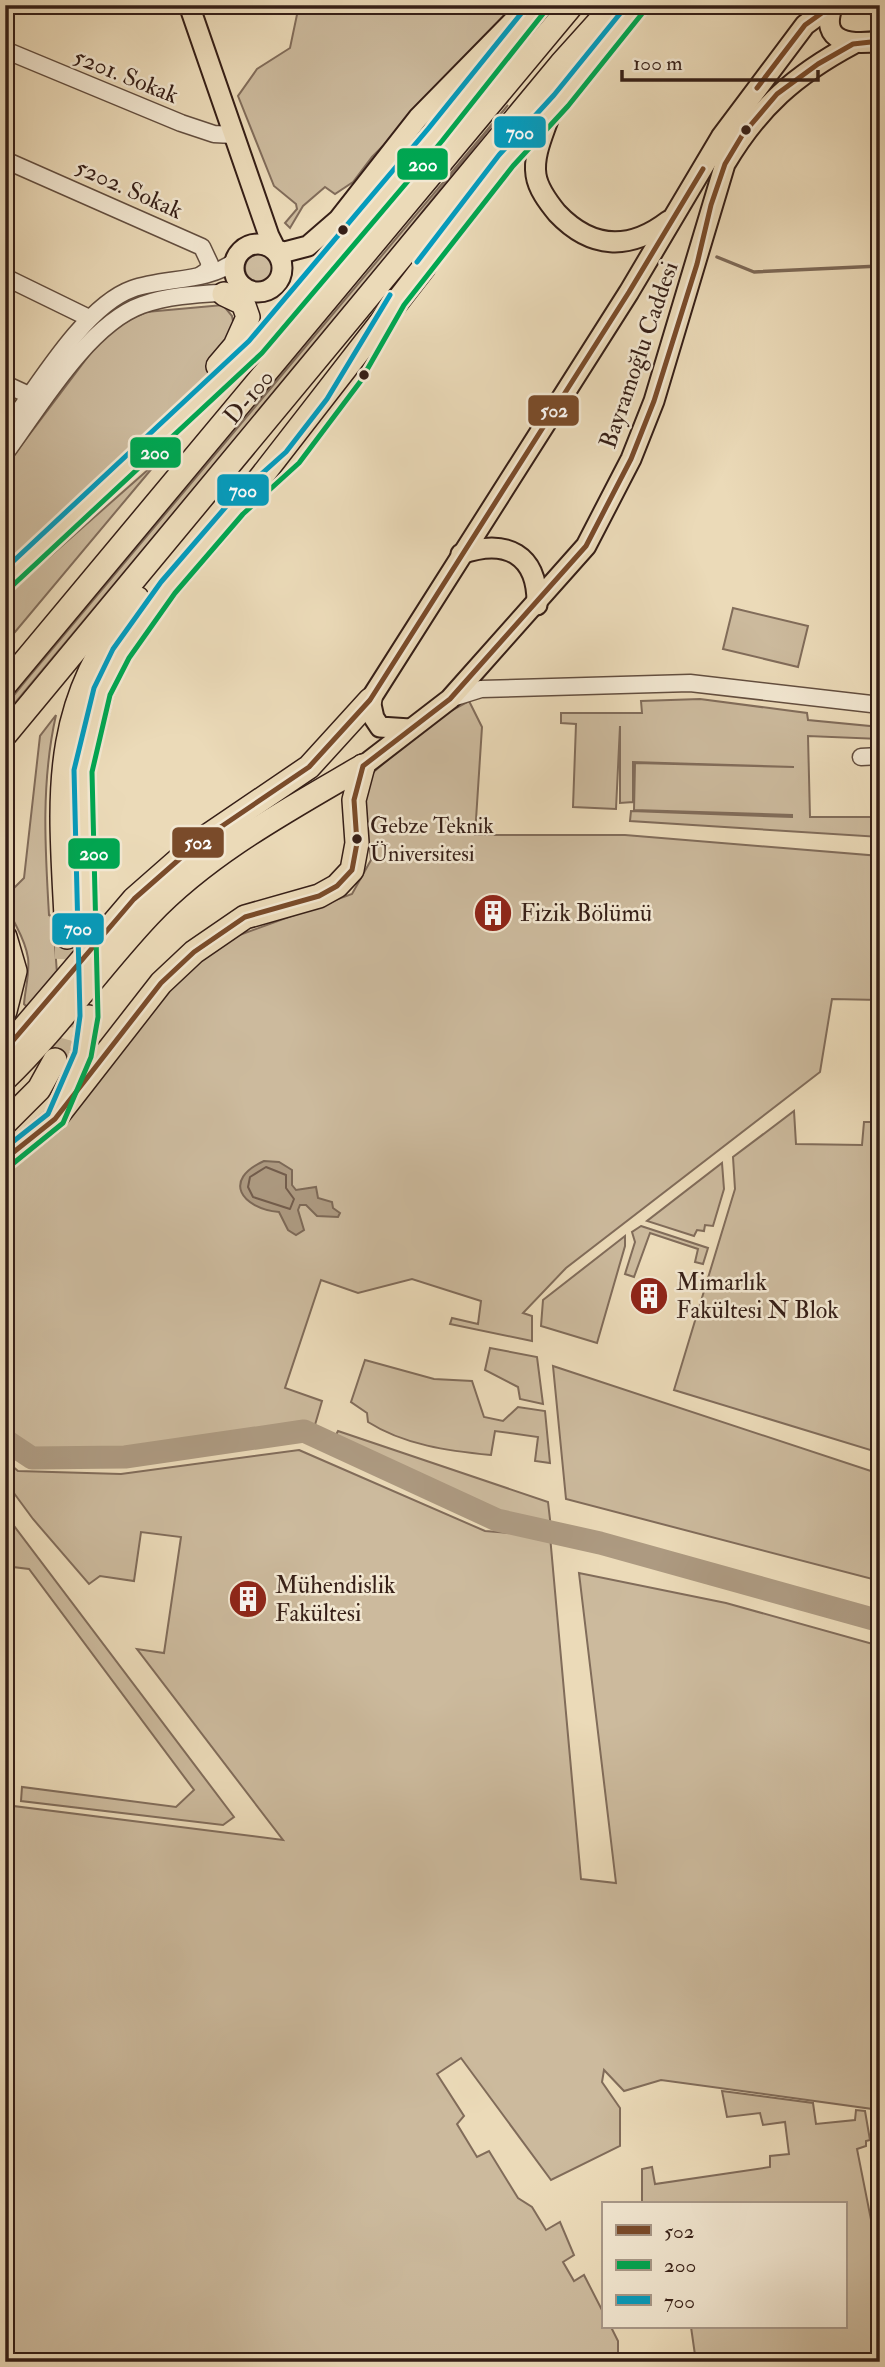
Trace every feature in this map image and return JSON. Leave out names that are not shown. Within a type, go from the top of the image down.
[{"type":"highway","points":[[5,581],[283,317],[539,5]]},
{"type":"highway","name":"D-100","points":[[5,685],[572,5]]},
{"type":"highway","name":"D-100","points":[[5,735],[561,64],[614,5]]},
{"type":"highway","points":[[87,911],[83,771],[102,692],[121,653],[168,588],[237,508],[424,267]]},
{"type":"highway","points":[[166,431],[235,346],[247,324],[252,307],[248,291]]},
{"type":"highway","points":[[224,294],[236,298],[247,309],[247,324]]},
{"type":"highway","points":[[67,937],[61,803],[64,756],[71,719],[84,683],[106,641],[178,543],[218,477]]},
{"type":"highway","points":[[5,660],[93,577]]},
{"type":"highway","points":[[5,1050],[134,899],[200,841],[309,767],[370,700]]},
{"type":"highway","points":[[5,1079],[41,1045],[149,915],[186,880],[264,824],[363,766]]},
{"type":"highway","points":[[5,1159],[55,1119],[161,983],[194,952],[245,917],[319,896],[337,886],[352,870],[357,843],[354,800],[363,766]]},
{"type":"highway","points":[[5,937],[15,971],[5,1011]]},
{"type":"highway","points":[[55,1119],[83,1054],[89,1017]]},
{"type":"highway","points":[[5,1123],[39,1089],[55,1060]]},
{"type":"main road","points":[[189,5],[257,204],[282,268],[277,283],[264,291],[248,291],[235,275],[234,260],[256,228],[257,204]]},
{"type":"main road","points":[[234,260],[260,244],[285,252],[308,246],[338,220],[418,118],[529,5]]},
{"type":"main road","points":[[424,267],[506,160],[550,112],[638,5]]},
{"type":"main road","points":[[832,5],[832,31],[838,37],[865,43]]},
{"type":"main road","name":"Bayramoğlu Caddesi","points":[[370,700],[679,210],[721,137],[805,25],[832,5]]},
{"type":"main road","name":"Bayramoğlu Caddesi","points":[[363,766],[450,699],[537,605],[586,546],[631,459],[654,401],[725,164],[743,134],[777,94],[818,64],[865,43],[875,36],[880,27]]},
{"type":"main road","points":[[550,112],[539,148],[536,174],[548,203],[575,230],[599,241],[627,240],[647,235],[679,210]]},
{"type":"main road","points":[[461,554],[494,547],[505,548],[520,556],[532,570],[537,587],[537,605]]},
{"type":"main road","points":[[370,700],[374,718],[380,727],[410,729]]},
{"type":"street","name":"5201. Sokak","points":[[5,50],[181,123],[214,134],[233,135]]},
{"type":"street","name":"5202. Sokak","points":[[5,160],[202,247],[210,264],[207,271],[201,275]]},
{"type":"street","points":[[202,247],[211,254],[217,267],[234,260]]},
{"type":"street","points":[[5,454],[26,414],[31,396],[50,386],[89,318],[108,301],[130,289],[201,275],[234,260]]},
{"type":"street","points":[[5,278],[89,318]]},
{"type":"street","points":[[5,431],[26,414],[103,328],[129,310],[167,299],[248,291]]},
{"type":"street","points":[[5,384],[31,396]]},
{"type":"street","points":[[487,659],[488,672],[492,678],[500,685],[513,688]]},
{"type":"street","points":[[450,699],[481,689],[690,683],[877,705]]},
{"type":"street","points":[[861,757],[880,756]]},
{"type":"shaded area","points":[[299,5],[523,5],[372,157],[353,182],[335,194],[325,187],[303,206],[290,228],[285,223],[297,209],[296,204],[274,186],[238,96],[257,69],[290,48]]},
{"type":"shaded area","points":[[508,105],[362,287],[5,715],[5,706],[27,679]]},
{"type":"shaded area","points":[[259,254],[269,258],[273,268],[269,278],[259,282],[249,278],[245,268],[249,258]]},
{"type":"shaded area","points":[[223,305],[232,316],[234,326],[215,371],[5,573],[5,467],[96,346],[119,325],[146,312]]},
{"type":"shaded area","points":[[159,460],[5,644],[5,596]]},
{"type":"shaded area","points":[[733,608],[808,626],[798,667],[723,649]]},
{"type":"shaded area","points":[[700,699],[807,713],[808,720],[880,727],[880,739],[808,736],[810,817],[880,817],[880,837],[630,821],[631,811],[792,817],[634,810],[635,763],[794,767],[633,762],[633,802],[620,803],[620,726],[616,809],[573,807],[576,724],[561,723],[561,713],[642,713],[641,701]]},
{"type":"shaded area","points":[[469,701],[482,727],[475,835],[625,835],[880,856],[880,960],[872,961],[871,975],[880,975],[880,1000],[832,999],[820,1072],[566,1268],[523,1313],[532,1316],[532,1341],[450,1324],[452,1318],[478,1324],[481,1301],[412,1279],[358,1293],[321,1280],[285,1388],[322,1401],[312,1435],[304,1431],[125,1457],[32,1458],[5,1440],[5,1173],[47,1140],[181,976],[234,937],[352,894],[371,860],[364,800],[369,776],[434,720]]},
{"type":"shaded area","points":[[56,715],[48,765],[45,815],[49,915],[53,917],[57,974],[30,1010],[24,1004],[28,975],[26,948],[8,908],[5,889],[10,892],[24,878],[40,736]]},
{"type":"shaded area","points":[[794,1111],[796,1144],[862,1145],[864,1122],[880,1122],[880,1453],[674,1390],[735,1189],[733,1157]]},
{"type":"shaded area","points":[[722,1163],[724,1189],[713,1226],[705,1225],[704,1231],[697,1230],[694,1236],[647,1221]]},
{"type":"shaded area","points":[[641,1226],[708,1248],[703,1264],[695,1262],[698,1249],[650,1233],[634,1277],[625,1274],[635,1242],[632,1232]]},
{"type":"shaded area","points":[[625,1236],[625,1246],[597,1343],[541,1326],[543,1300]]},
{"type":"shaded area","points":[[490,1348],[537,1357],[543,1404],[520,1399],[518,1387],[485,1370]]},
{"type":"shaded area","points":[[365,1360],[434,1379],[472,1381],[484,1417],[503,1421],[518,1407],[545,1411],[550,1463],[535,1461],[538,1437],[495,1431],[491,1455],[427,1446],[382,1430],[368,1422],[367,1413],[351,1402]]},
{"type":"shaded area","points":[[553,1366],[880,1474],[880,1581],[566,1499]]},
{"type":"shaded area","points":[[338,1431],[548,1502],[551,1528],[488,1514],[331,1444]]},
{"type":"shaded area","points":[[299,1450],[485,1531],[550,1536],[581,1879],[616,1883],[579,1573],[726,1603],[880,1646],[880,2110],[661,2080],[624,2091],[604,2070],[602,2082],[620,2108],[620,2146],[551,2180],[461,2058],[437,2074],[464,2116],[457,2124],[477,2157],[489,2151],[518,2198],[532,2207],[546,2230],[560,2222],[574,2255],[563,2262],[574,2281],[584,2275],[602,2310],[602,2328],[612,2328],[618,2341],[618,2362],[5,2362],[5,1805],[283,1840],[137,1649],[164,1653],[181,1537],[141,1532],[134,1581],[100,1576],[89,1584],[33,1519],[5,1481],[5,1460],[18,1471],[121,1474]]},
{"type":"shaded area","points":[[5,1514],[234,1817],[223,1825],[21,1801],[22,1787],[176,1807],[194,1790],[29,1569],[5,1566]]},
{"type":"shaded area","points":[[722,2091],[813,2103],[816,2124],[855,2120],[856,2110],[865,2111],[870,2140],[866,2141],[866,2146],[857,2149],[880,2265],[880,2362],[696,2362],[691,2328],[846,2328],[846,2202],[642,2202],[642,2169],[652,2167],[655,2184],[770,2167],[770,2156],[789,2154],[785,2122],[763,2125],[760,2113],[727,2117]]},
{"type":"water","points":[[264,1161],[279,1162],[292,1170],[292,1185],[296,1190],[316,1187],[318,1198],[332,1202],[333,1208],[340,1213],[338,1217],[317,1216],[306,1205],[300,1205],[298,1210],[304,1230],[296,1235],[288,1230],[279,1212],[255,1205],[246,1199],[240,1184],[243,1176]]},
{"type":"waterway","points":[[717,257],[754,272],[880,266]]},
{"type":"waterway","points":[[5,1440],[32,1458],[125,1457],[304,1431],[497,1520],[600,1543],[880,1621]]},
{"type":"tunnel","points":[[87,911],[89,1017]]},
{"type":"tunnel","points":[[55,1060],[63,1032],[67,937]]},
{"type":"transit line","name":"700","points":[[5,569],[249,341],[428,129],[528,5]]},
{"type":"transit line","name":"700","points":[[417,262],[499,155],[554,95],[627,5]]},
{"type":"transit line","name":"502","points":[[757,88],[805,25],[833,5]]},
{"type":"transit line","name":"200","points":[[11,587],[262,353],[442,141],[546,10]]},
{"type":"transit line","name":"200","points":[[10,1166],[63,1123],[91,1057],[98,1017],[92,772],[110,695],[129,658],[175,593],[243,514],[299,463],[360,382],[404,305],[513,166],[568,106],[645,10]]},
{"type":"transit line","name":"502","points":[[5,1159],[55,1119],[161,983],[194,952],[245,917],[319,896],[337,886],[352,870],[357,843],[354,800],[363,766],[450,699],[586,546],[631,459],[654,401],[697,264],[711,205],[725,164],[743,134],[777,94],[818,64],[853,44],[880,41]]},
{"type":"transit line","name":"502","points":[[5,1050],[134,899],[200,841],[309,767],[370,700],[629,292],[703,169]]},
{"type":"transit line","name":"700","points":[[5,1148],[48,1114],[75,1052],[80,1016],[74,770],[94,688],[113,649],[161,582],[230,502],[286,452],[327,399],[390,295]]},
{"type":"place","name":"Gebze Teknik Üniversitesi","points":[[357,839]]},
{"type":"place","name":"Fizik Bölümü","points":[[493,913]]},
{"type":"place","name":"Mimarlık Fakültesi N Blok","points":[[649,1296]]},
{"type":"place","name":"Mühendislik Fakültesi","points":[[248,1599]]}]
